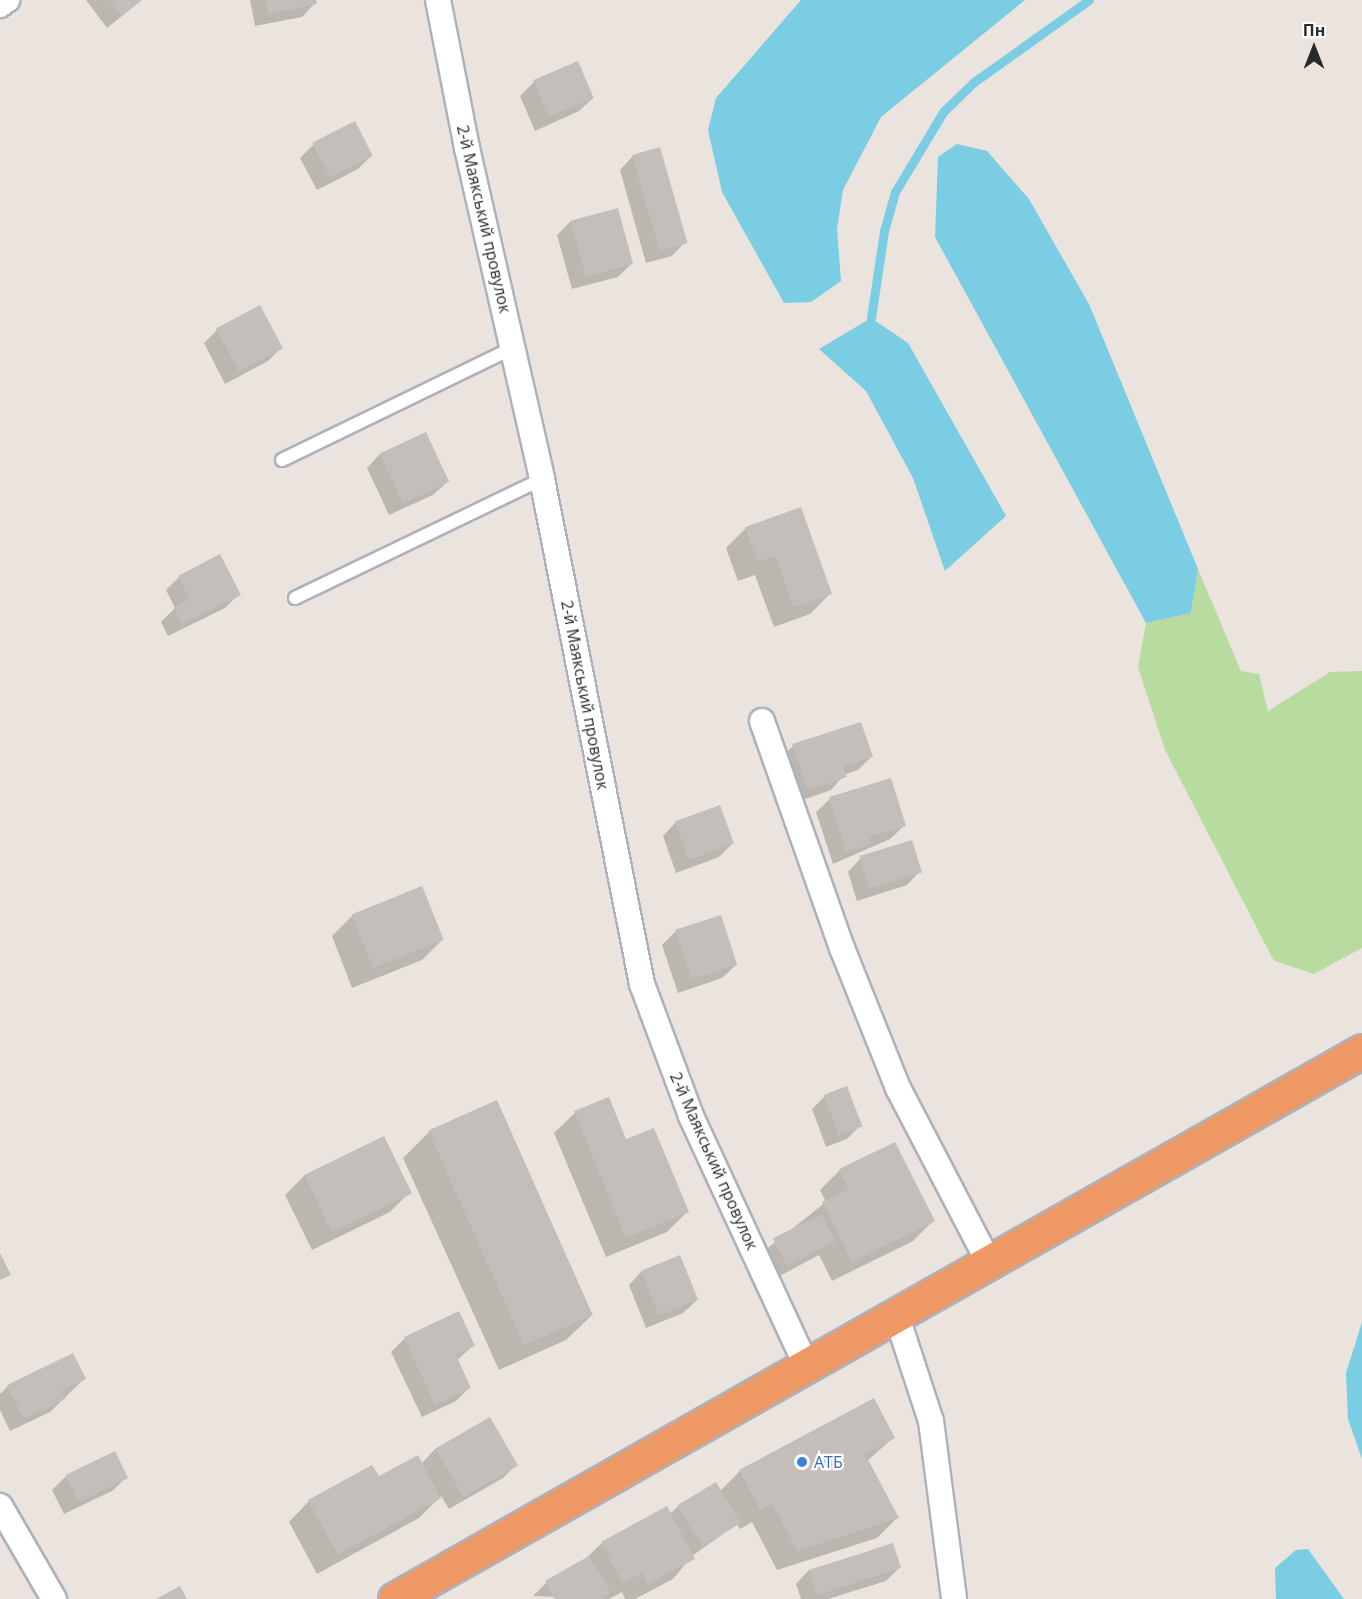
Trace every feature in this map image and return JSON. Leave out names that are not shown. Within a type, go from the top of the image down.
[{"type":"highway","points":[[394,1599],[1362,1051]]},
{"type":"street","points":[[0,5],[7,0]]},
{"type":"street","name":"2-й Маякський провулок","points":[[438,0],[467,148],[542,479],[642,984],[691,1116],[806,1365]]},
{"type":"street","points":[[762,721],[842,948],[898,1088],[989,1263]]},
{"type":"street","points":[[896,1314],[931,1421],[954,1599]]},
{"type":"street","points":[[0,1506],[54,1599]]},
{"type":"lane","points":[[282,460],[513,348]]},
{"type":"lane","points":[[295,598],[542,479]]},
{"type":"green space","points":[[1198,569],[1241,671],[1259,674],[1268,711],[1330,672],[1362,671],[1362,948],[1314,974],[1274,961],[1165,750],[1138,667],[1146,623],[1191,613]]},
{"type":"water","points":[[801,0],[1025,0],[881,117],[843,190],[837,229],[841,281],[811,302],[784,303],[722,192],[708,130],[716,98]]},
{"type":"water","points":[[957,144],[987,151],[1029,199],[1089,304],[1198,569],[1191,613],[1146,623],[935,237],[938,157]]},
{"type":"water","points":[[871,318],[908,343],[1006,516],[945,571],[913,478],[866,391],[819,349]]},
{"type":"water","points":[[1362,1322],[1362,1459],[1348,1419],[1346,1373]]},
{"type":"water","points":[[1308,1549],[1344,1599],[1276,1599],[1275,1568],[1296,1550]]},
{"type":"building","points":[[109,0],[141,0],[121,16]]},
{"type":"building","points":[[265,0],[316,0],[317,4],[268,14]]},
{"type":"building","points":[[578,61],[594,98],[549,117],[533,80]]},
{"type":"building","points":[[355,121],[373,156],[330,178],[312,143]]},
{"type":"building","points":[[660,147],[688,243],[660,251],[632,155]]},
{"type":"building","points":[[618,208],[633,264],[586,277],[571,221]]},
{"type":"building","points":[[260,305],[283,348],[239,372],[216,328]]},
{"type":"building","points":[[426,432],[449,482],[403,503],[380,454]]},
{"type":"building","points":[[801,507],[832,594],[794,607],[775,556],[758,562],[745,527]]},
{"type":"building","points":[[220,554],[241,595],[182,624],[174,607],[190,599],[178,576]]},
{"type":"building","points":[[861,722],[873,757],[843,767],[847,777],[808,790],[792,744]]},
{"type":"building","points":[[891,778],[906,826],[869,837],[871,844],[846,852],[829,797]]},
{"type":"building","points":[[720,805],[734,844],[689,860],[675,821]]},
{"type":"building","points":[[912,840],[922,873],[869,889],[859,856]]},
{"type":"building","points":[[422,886],[444,940],[373,968],[352,914]]},
{"type":"building","points":[[721,915],[737,964],[691,979],[675,930]]},
{"type":"building","points":[[847,1086],[862,1126],[839,1135],[824,1095]]},
{"type":"building","points":[[609,1097],[626,1139],[654,1128],[689,1212],[626,1238],[574,1111]]},
{"type":"building","points":[[497,1100],[593,1315],[524,1345],[428,1131]]},
{"type":"building","points":[[384,1136],[412,1194],[332,1233],[304,1175]]},
{"type":"building","points":[[895,1142],[935,1221],[852,1262],[822,1202],[849,1189],[839,1169]]},
{"type":"building","points":[[821,1214],[835,1242],[787,1266],[773,1239]]},
{"type":"building","points":[[0,1253],[11,1275],[0,1280]]},
{"type":"building","points":[[680,1255],[698,1300],[659,1315],[641,1271]]},
{"type":"building","points":[[459,1311],[475,1346],[456,1355],[471,1388],[435,1405],[404,1337]]},
{"type":"building","points":[[73,1353],[86,1379],[61,1391],[65,1399],[24,1419],[7,1385]]},
{"type":"building","points":[[874,1398],[895,1438],[865,1454],[899,1518],[797,1551],[772,1503],[760,1510],[739,1470]]},
{"type":"building","points":[[490,1417],[518,1465],[463,1497],[435,1448]]},
{"type":"building","points":[[115,1451],[128,1478],[79,1502],[66,1475]]},
{"type":"building","points":[[418,1455],[441,1498],[338,1555],[308,1500],[372,1465],[379,1476]]},
{"type":"building","points":[[716,1482],[741,1523],[702,1546],[677,1505]]},
{"type":"building","points":[[667,1506],[695,1559],[648,1584],[642,1573],[623,1584],[601,1542]]},
{"type":"building","points":[[893,1543],[901,1568],[817,1595],[809,1570]]},
{"type":"building","points":[[589,1556],[611,1593],[600,1599],[555,1599],[545,1581]]},
{"type":"building","points":[[180,1586],[187,1599],[156,1599]]},
{"type":"waterway","points":[[871,318],[884,231],[895,192],[943,112],[974,82],[1089,0]]},
{"type":"place","name":"АТБ","points":[[802,1462]]}]
